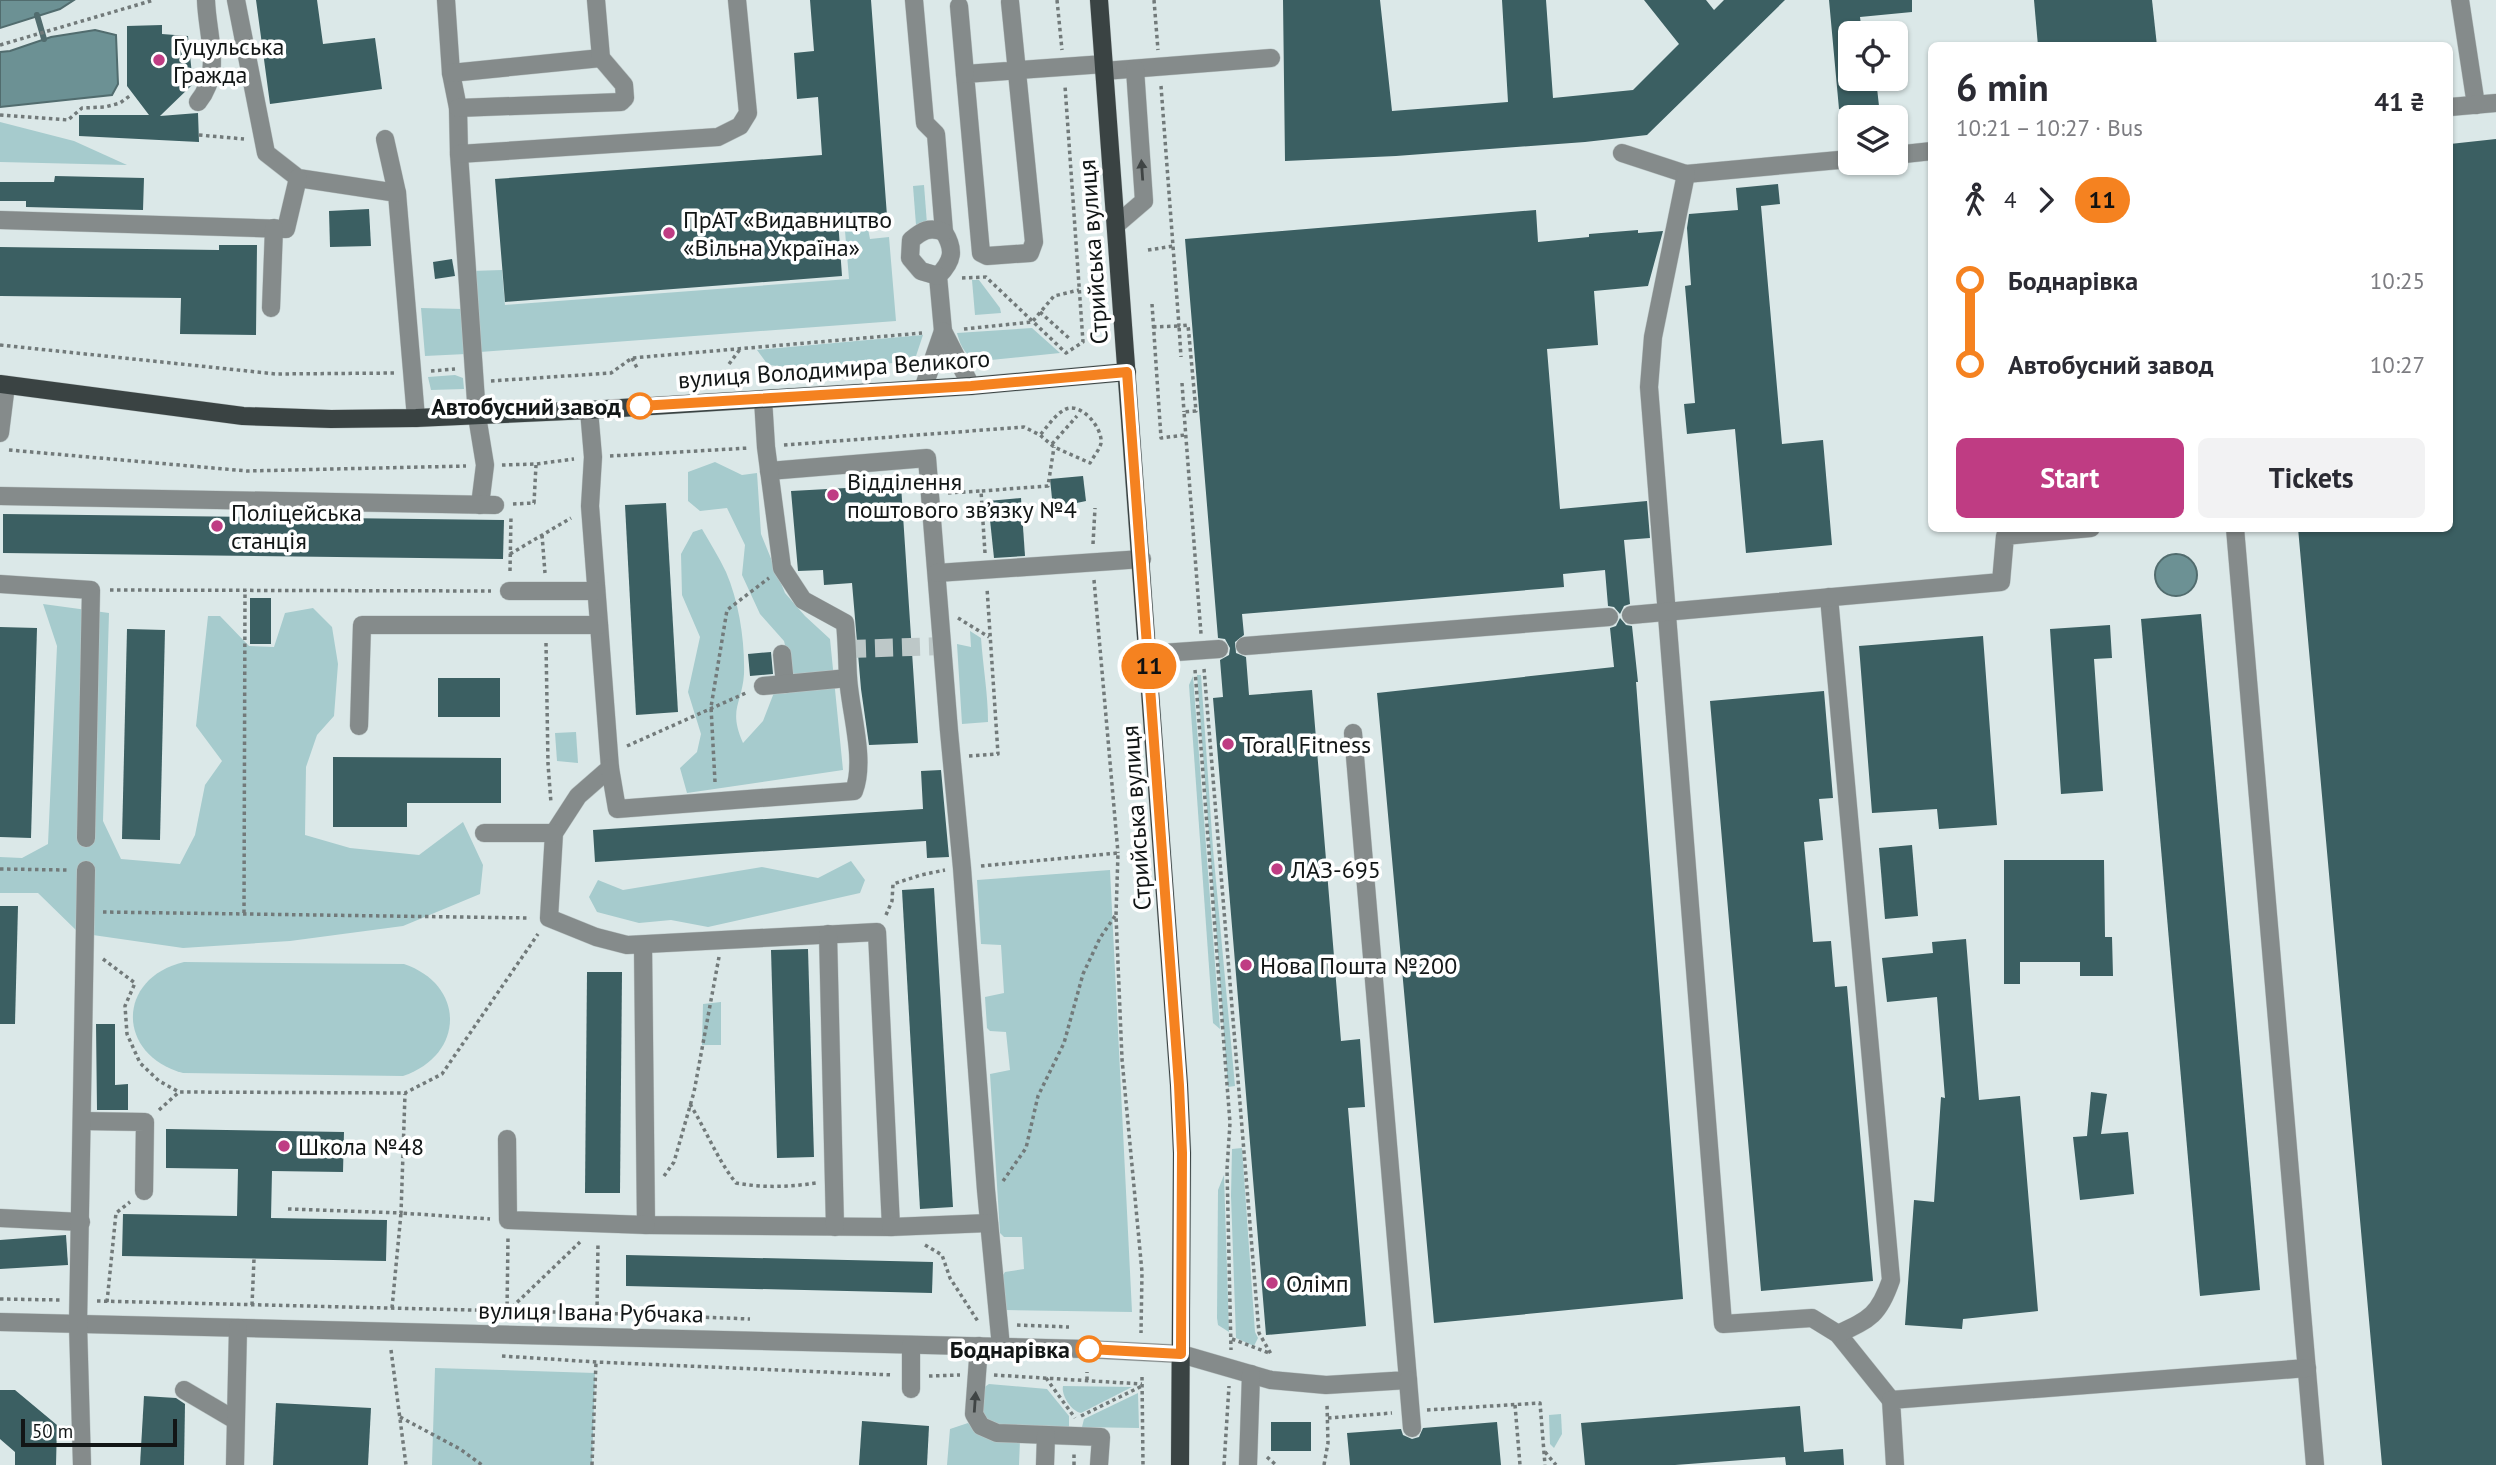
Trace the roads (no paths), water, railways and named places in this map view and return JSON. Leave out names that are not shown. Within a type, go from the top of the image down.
[{"type":"main road","name":"Стрийська вулиця","points":[[1099,0],[1179,1085],[1182,1153],[1180,1465]]},
{"type":"main road","name":"вулиця Володимира Великого","points":[[3,385],[243,416],[331,419],[589,410],[971,386],[1127,372]]},
{"type":"street","points":[[198,102],[207,91],[213,70],[206,0]]},
{"type":"street","points":[[236,0],[266,153],[298,178],[397,194]]},
{"type":"street","points":[[0,496],[496,505],[485,466],[468,373],[458,108],[451,73],[446,0]]},
{"type":"street","points":[[458,108],[621,102],[625,98],[624,85],[601,58],[596,0]]},
{"type":"street","points":[[459,154],[718,137],[740,126],[748,113],[737,0]]},
{"type":"street","points":[[914,0],[925,123],[936,134],[944,232],[952,246],[950,264],[938,276],[942,331],[923,389]]},
{"type":"street","points":[[2460,0],[2476,105]]},
{"type":"street","points":[[959,6],[981,253],[987,256],[1019,254],[1030,253],[1034,242],[1010,2]]},
{"type":"street","points":[[451,73],[601,58]]},
{"type":"street","points":[[965,74],[1063,67],[1135,69],[1271,58]]},
{"type":"street","points":[[1116,225],[1144,201],[1135,69]]},
{"type":"street","points":[[2453,107],[2496,103]]},
{"type":"street","points":[[385,139],[397,194],[398,259],[416,418]]},
{"type":"street","points":[[1908,154],[1928,151]]},
{"type":"street","points":[[1622,153],[1686,174],[1838,160]]},
{"type":"street","points":[[1686,174],[1653,337],[1649,387],[1723,1324],[1812,1318],[1838,1334],[1891,1400],[1895,1465]]},
{"type":"street","points":[[0,220],[286,229],[298,178]]},
{"type":"street","points":[[271,308],[274,228]]},
{"type":"street","points":[[938,276],[921,271],[910,258],[911,240],[932,228],[944,232]]},
{"type":"street","points":[[942,331],[971,386]]},
{"type":"street","points":[[0,433],[3,385]]},
{"type":"street","points":[[589,410],[593,457],[590,506],[609,761],[617,809],[854,791],[858,782],[858,762],[848,678],[845,623],[803,600],[782,568],[769,471],[763,398]]},
{"type":"street","points":[[769,471],[927,458],[1001,1347]]},
{"type":"street","points":[[1632,615],[2001,582],[2006,536],[2044,532]]},
{"type":"street","points":[[2235,532],[2315,1465]]},
{"type":"street","points":[[937,573],[1142,559]]},
{"type":"street","points":[[0,584],[91,590],[86,838]]},
{"type":"street","points":[[509,591],[596,591]]},
{"type":"street","points":[[1829,597],[1891,1280],[1884,1300],[1869,1319],[1838,1334]]},
{"type":"street","points":[[1245,646],[1609,617]]},
{"type":"street","points":[[359,726],[362,625],[599,625]]},
{"type":"street","points":[[1148,654],[1205,650]]},
{"type":"street","points":[[782,654],[785,684]]},
{"type":"street","points":[[762,686],[848,678]]},
{"type":"street","points":[[1353,733],[1412,1420]]},
{"type":"street","points":[[609,761],[578,796],[554,833],[549,918],[596,937],[627,945],[877,932],[891,1227]]},
{"type":"street","points":[[484,833],[554,833]]},
{"type":"street","points":[[82,1465],[78,1324],[86,870]]},
{"type":"street","points":[[828,934],[835,1227]]},
{"type":"street","points":[[643,945],[646,1225]]},
{"type":"street","points":[[82,1121],[145,1122],[144,1191]]},
{"type":"street","points":[[507,1139],[508,1220],[835,1227],[989,1223]]},
{"type":"street","points":[[0,1218],[81,1222]]},
{"type":"street","name":"вулиця Івана Рубчака","points":[[0,1322],[979,1346],[1181,1354],[1270,1380],[1326,1385],[1408,1380]]},
{"type":"street","points":[[235,1465],[238,1328]]},
{"type":"street","points":[[911,1345],[911,1383]]},
{"type":"street","points":[[979,1346],[974,1414],[981,1426],[997,1433],[1046,1435],[1075,1427],[1101,1437],[1100,1465]]},
{"type":"street","points":[[1891,1400],[2307,1368]]},
{"type":"street","points":[[1248,1465],[1251,1374]]},
{"type":"street","points":[[184,1390],[235,1420]]},
{"type":"street","points":[[1045,1465],[1046,1435]]},
{"type":"waterway","points":[[37,15],[44,39]]},
{"type":"tunnel","points":[[848,649],[943,646]]},
{"type":"place","name":"Гуцульська Гражда","points":[[159,60]]},
{"type":"place","name":"ПрАТ «Видавництво «Вільна Україна»","points":[[669,233]]},
{"type":"place","name":"Автобусний завод","points":[[640,406]]},
{"type":"place","name":"Відділення поштового зв’язку №4","points":[[833,495]]},
{"type":"place","name":"Поліцейська станція","points":[[217,526]]},
{"type":"place","name":"Toral Fitness","points":[[1228,744]]},
{"type":"place","name":"ЛАЗ-695","points":[[1277,869]]},
{"type":"place","name":"Нова Пошта №200","points":[[1246,965]]},
{"type":"place","name":"Школа №48","points":[[284,1146]]},
{"type":"place","name":"Олімп","points":[[1272,1283]]},
{"type":"place","name":"Боднарівка","points":[[1089,1349]]}]
